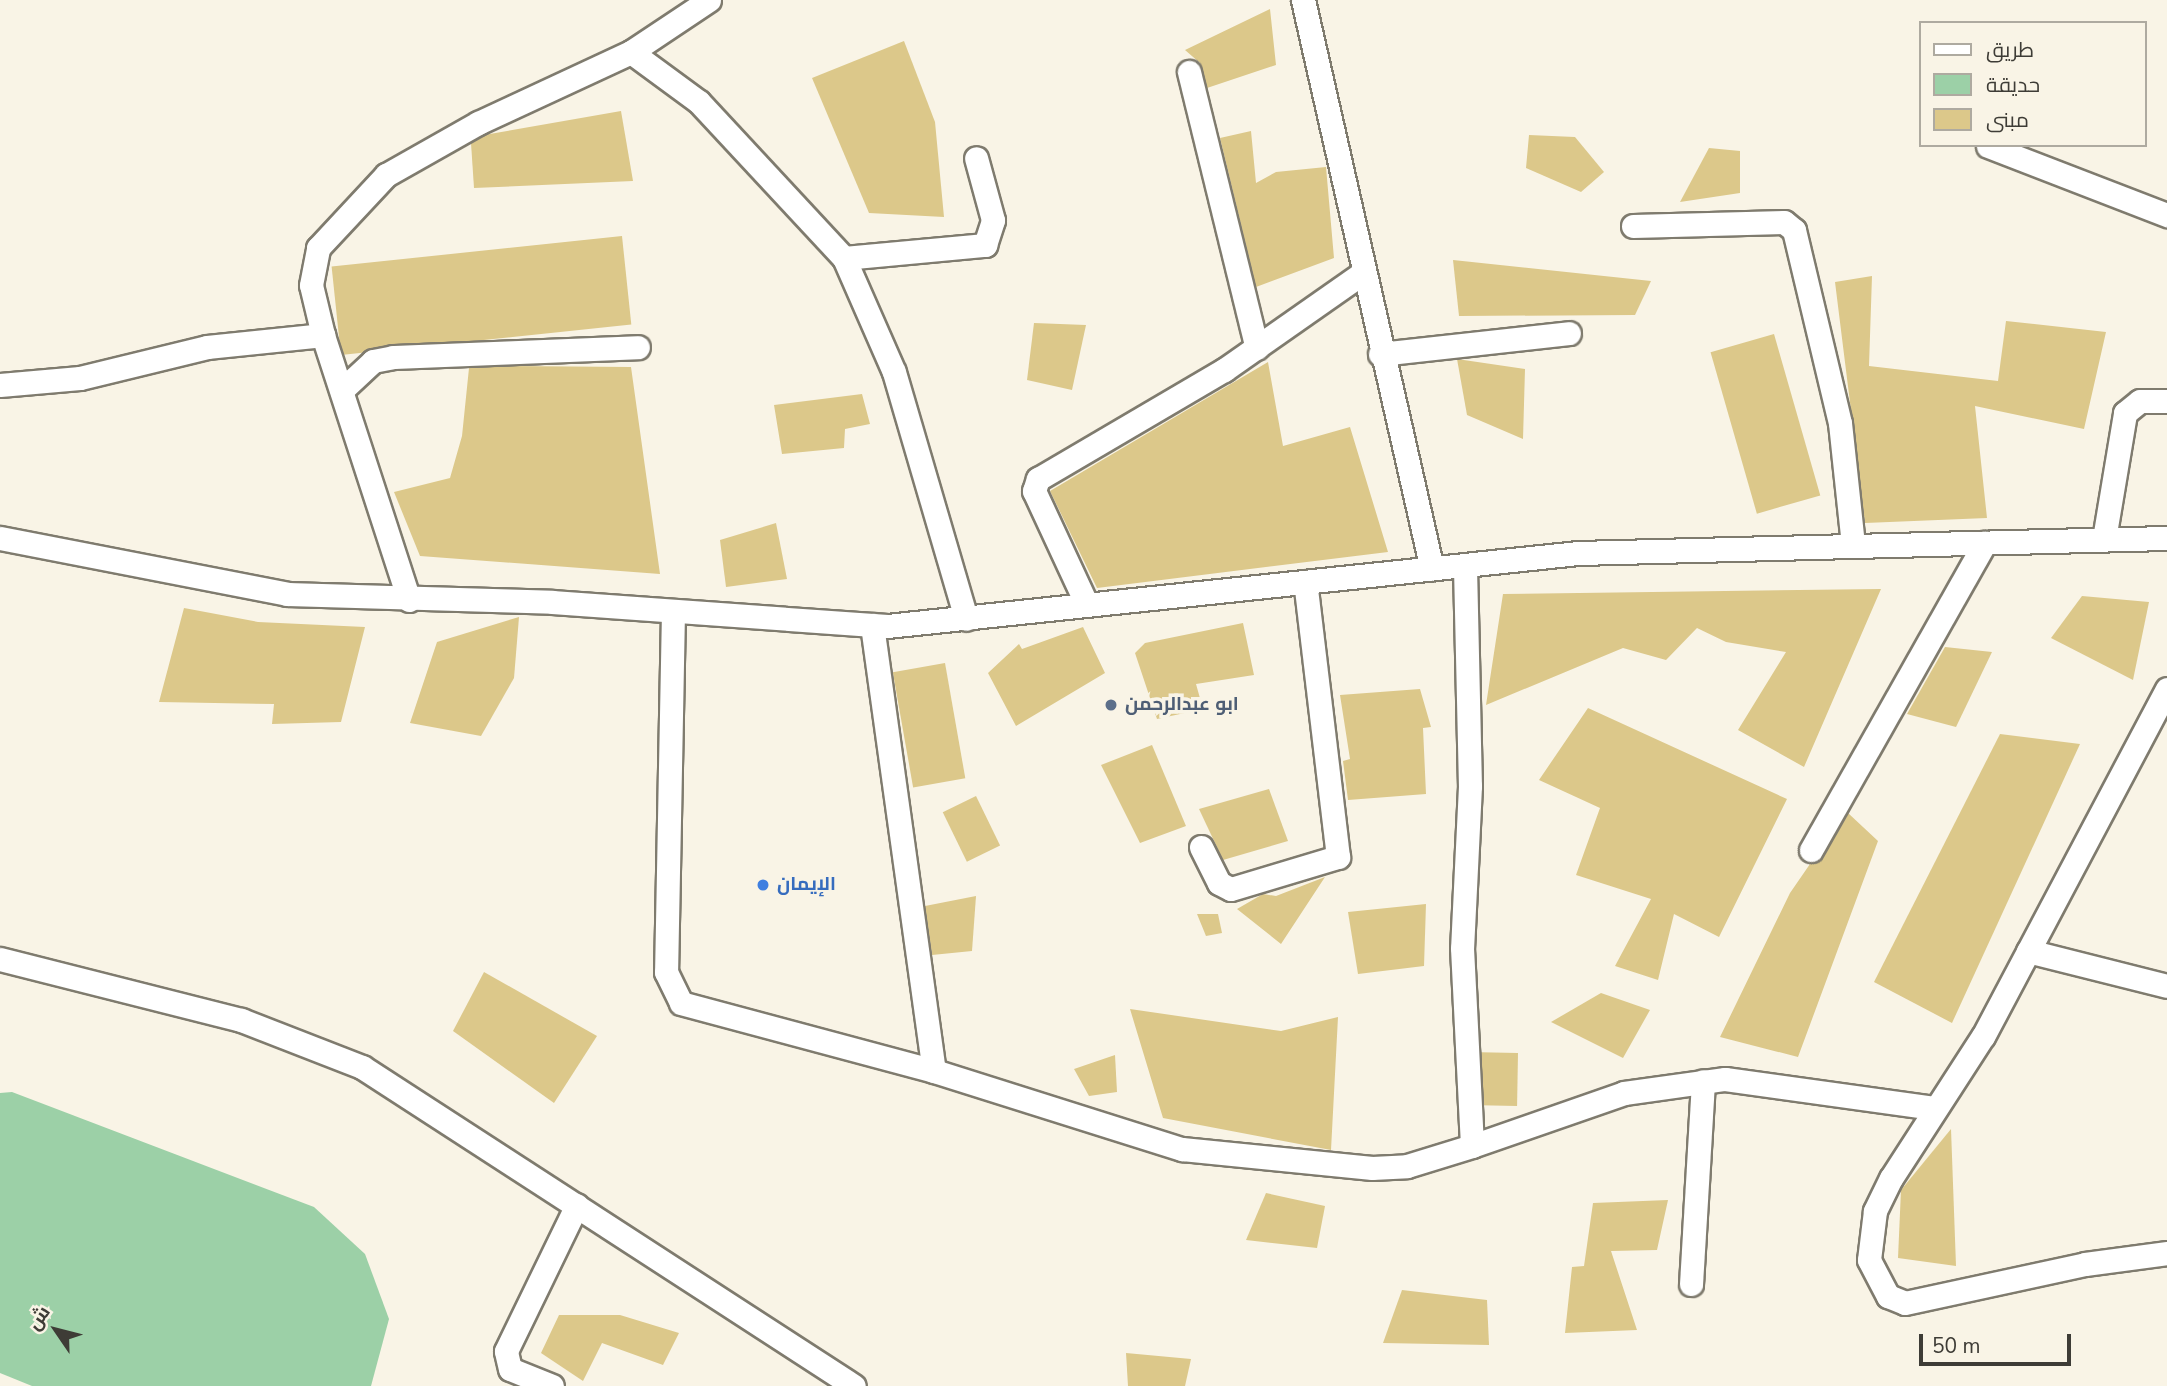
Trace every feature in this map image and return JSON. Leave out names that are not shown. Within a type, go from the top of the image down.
[{"type":"street","points":[[409,600],[343,389],[323,334],[313,265],[326,236],[358,199],[386,175],[478,123],[631,52],[709,0]]},
{"type":"street","points":[[1303,0],[1380,354],[1432,569]]},
{"type":"street","points":[[631,52],[699,102],[844,258],[894,372],[966,619]]},
{"type":"street","points":[[1189,72],[1257,348]]},
{"type":"street","points":[[1991,147],[2167,215]]},
{"type":"street","points":[[844,258],[985,245],[993,220],[975,158]]},
{"type":"street","points":[[1633,226],[1784,222],[1794,230],[1840,423],[1853,545]]},
{"type":"street","points":[[1087,604],[1034,491],[1038,479],[1257,348],[1362,274]]},
{"type":"street","points":[[1380,354],[1569,333]]},
{"type":"street","points":[[0,385],[80,378],[207,347],[323,334]]},
{"type":"street","points":[[343,389],[373,361],[393,357],[638,347]]},
{"type":"street","points":[[2104,538],[2125,413],[2140,401],[2167,401]]},
{"type":"street","points":[[0,538],[223,584],[409,600],[673,611],[872,625],[966,619],[1087,604],[1600,552],[2167,538]]},
{"type":"street","points":[[1811,850],[1985,543]]},
{"type":"street","points":[[1465,567],[1470,786],[1462,948],[1472,1146]]},
{"type":"street","points":[[1201,847],[1219,883],[1231,890],[1338,857],[1305,582]]},
{"type":"street","points":[[673,611],[670,990],[688,1006],[934,1071],[1116,1132],[1249,1160],[1407,1166],[1624,1093],[1703,1081],[1762,1080],[1934,1108]]},
{"type":"street","points":[[872,625],[934,1071]]},
{"type":"street","points":[[2167,689],[1983,1036],[1934,1108],[1875,1211],[1869,1260],[1888,1296],[1905,1304],[2085,1264],[2167,1253]]},
{"type":"street","points":[[2028,951],[2167,986]]},
{"type":"street","points":[[0,959],[242,1020],[362,1066],[854,1386]]},
{"type":"street","points":[[1691,1284],[1703,1081]]},
{"type":"street","points":[[552,1386],[510,1369],[506,1351],[578,1205]]},
{"type":"green space","points":[[12,1092],[314,1207],[365,1254],[389,1319],[371,1386],[32,1386],[0,1373],[0,1093]]},
{"type":"building","points":[[1270,9],[1276,65],[1207,88],[1200,63],[1185,50]]},
{"type":"building","points":[[904,41],[935,122],[944,217],[869,213],[812,78]]},
{"type":"building","points":[[621,111],[633,181],[474,188],[471,143],[484,135]]},
{"type":"building","points":[[1251,131],[1256,183],[1276,172],[1326,167],[1334,258],[1256,287],[1220,138]]},
{"type":"building","points":[[1529,135],[1575,137],[1604,172],[1581,192],[1526,168]]},
{"type":"building","points":[[1709,148],[1740,151],[1740,193],[1680,202]]},
{"type":"building","points":[[622,236],[631,325],[341,355],[332,267]]},
{"type":"building","points":[[1453,260],[1651,281],[1635,315],[1459,316]]},
{"type":"building","points":[[1872,276],[1869,366],[1998,381],[2006,321],[2106,332],[2084,429],[1975,406],[1987,518],[1865,523],[1835,282]]},
{"type":"building","points":[[1034,323],[1086,325],[1072,390],[1027,380]]},
{"type":"building","points":[[1774,334],[1820,495],[1757,514],[1711,352]]},
{"type":"building","points":[[1457,359],[1525,369],[1523,439],[1467,415]]},
{"type":"building","points":[[1268,362],[1283,446],[1350,427],[1388,552],[1097,588],[1050,491]]},
{"type":"building","points":[[631,367],[660,574],[420,556],[394,492],[450,478],[462,436],[469,368]]},
{"type":"building","points":[[862,394],[870,424],[845,429],[844,448],[782,454],[774,405]]},
{"type":"building","points":[[776,523],[787,579],[726,587],[720,540]]},
{"type":"building","points":[[1881,589],[1804,767],[1738,730],[1786,652],[1726,642],[1697,628],[1666,660],[1623,648],[1486,705],[1503,594]]},
{"type":"building","points":[[2082,596],[2149,602],[2133,680],[2051,638]]},
{"type":"building","points":[[184,608],[258,622],[365,627],[341,722],[272,724],[274,704],[159,702]]},
{"type":"building","points":[[519,617],[514,678],[481,736],[410,723],[437,642]]},
{"type":"building","points":[[1243,623],[1254,675],[1196,684],[1203,709],[1157,719],[1135,653],[1145,643]]},
{"type":"building","points":[[1083,627],[1105,673],[1016,726],[988,673],[1019,644],[1022,649]]},
{"type":"building","points":[[1945,647],[1992,652],[1956,727],[1907,714]]},
{"type":"building","points":[[945,663],[965,778],[913,787],[893,672]]},
{"type":"building","points":[[1420,689],[1431,727],[1423,728],[1426,794],[1348,800],[1343,761],[1350,759],[1340,695]]},
{"type":"building","points":[[1588,708],[1787,799],[1719,937],[1674,914],[1658,980],[1615,966],[1651,899],[1576,875],[1600,808],[1539,780]]},
{"type":"building","points":[[2000,734],[2080,744],[1952,1023],[1874,982]]},
{"type":"building","points":[[1152,745],[1186,826],[1140,843],[1101,765]]},
{"type":"building","points":[[1269,789],[1288,841],[1223,860],[1199,809]]},
{"type":"building","points":[[976,796],[1000,845],[967,862],[943,812]]},
{"type":"building","points":[[1848,813],[1878,841],[1798,1057],[1720,1037],[1790,893],[1810,864],[1823,857]]},
{"type":"building","points":[[1325,877],[1281,944],[1237,909],[1263,894],[1276,896]]},
{"type":"building","points":[[976,896],[972,951],[932,955],[925,906]]},
{"type":"building","points":[[1426,904],[1424,966],[1358,974],[1348,912]]},
{"type":"building","points":[[1197,914],[1218,914],[1222,933],[1206,936]]},
{"type":"building","points":[[484,972],[597,1036],[554,1103],[453,1031]]},
{"type":"building","points":[[1601,993],[1650,1010],[1623,1058],[1551,1022]]},
{"type":"building","points":[[1130,1009],[1281,1031],[1338,1017],[1331,1150],[1163,1118]]},
{"type":"building","points":[[1481,1052],[1518,1053],[1517,1106],[1480,1105]]},
{"type":"building","points":[[1115,1055],[1117,1092],[1089,1096],[1074,1069]]},
{"type":"building","points":[[1951,1129],[1956,1266],[1898,1258],[1901,1190]]},
{"type":"building","points":[[1266,1193],[1325,1206],[1317,1248],[1246,1240]]},
{"type":"building","points":[[1668,1200],[1657,1250],[1611,1251],[1637,1330],[1565,1333],[1572,1267],[1584,1266],[1593,1203]]},
{"type":"building","points":[[1402,1290],[1487,1300],[1489,1345],[1383,1343]]},
{"type":"building","points":[[559,1315],[620,1315],[679,1333],[663,1365],[602,1343],[583,1381],[541,1353]]},
{"type":"building","points":[[1126,1353],[1191,1359],[1185,1386],[1128,1386]]},
{"type":"place","name":"ابو عبدالرحمن","points":[[1111,705]]},
{"type":"place","name":"الإيمان","points":[[763,885]]}]
